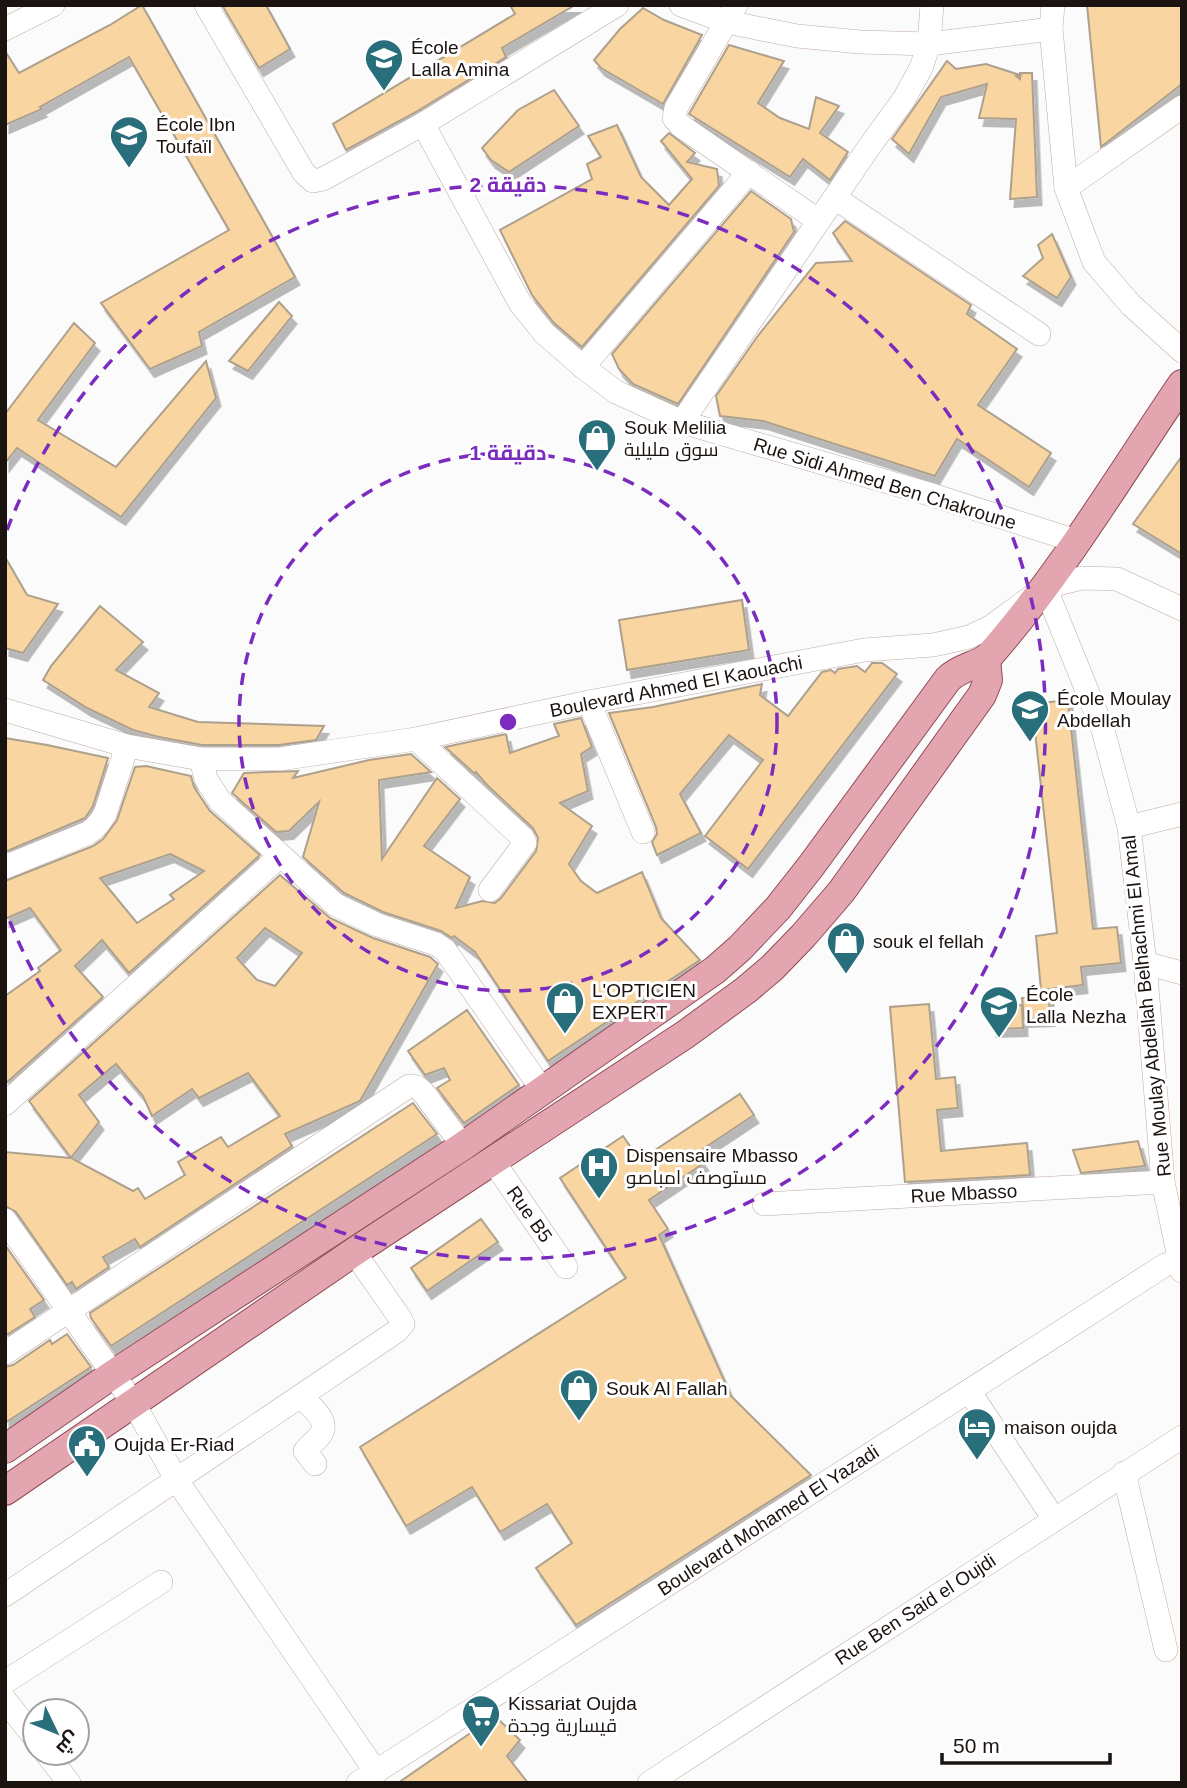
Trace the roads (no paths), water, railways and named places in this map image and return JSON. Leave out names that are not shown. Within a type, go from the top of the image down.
[{"type":"main road","points":[[5,1448],[463,1146],[715,970],[740,948],[778,908],[811,866],[947,679],[962,668],[986,659],[1045,587],[1182,384]]},
{"type":"main road","points":[[5,1491],[354,1252],[712,1016],[772,968],[841,892],[982,695],[988,680],[986,659]]},
{"type":"street","points":[[5,29],[53,5]]},
{"type":"street","points":[[206,5],[304,173],[313,181],[323,179],[423,124],[617,5]]},
{"type":"street","points":[[681,5],[731,14],[796,36],[860,42],[929,44],[1051,29]]},
{"type":"street","points":[[682,422],[904,99],[921,68],[929,44],[932,5]]},
{"type":"street","points":[[1053,5],[1051,29],[1066,188],[1094,262],[1131,305],[1182,351]]},
{"type":"street","points":[[731,14],[676,108],[674,118],[681,126],[819,220]]},
{"type":"street","points":[[1066,188],[1182,107]]},
{"type":"street","name":"Rue Sidi Ahmed Ben Chakroune","points":[[423,124],[520,303],[544,333],[583,367],[630,400],[682,422],[929,494],[1076,541]]},
{"type":"street","points":[[583,367],[748,172]]},
{"type":"street","points":[[835,198],[1039,334]]},
{"type":"street","points":[[1045,587],[1082,578],[1117,579],[1182,608]]},
{"type":"street","name":"Boulevard Ahmed El Kaouachi","points":[[5,710],[127,746],[201,759],[281,759],[416,739],[589,702],[864,650],[933,645],[969,637],[992,626],[1045,587]]},
{"type":"street","name":"Rue Moulay Abdellah Belhachmi El Amal","points":[[1045,587],[1103,730],[1129,827],[1145,962],[1163,1182],[1181,1264]]},
{"type":"street","points":[[589,702],[643,832]]},
{"type":"street","points":[[416,739],[523,838],[523,847],[490,890]]},
{"type":"street","points":[[5,867],[95,828],[106,811],[127,746]]},
{"type":"street","points":[[201,759],[206,779],[219,802],[328,899],[347,912],[436,944],[445,950],[543,1091]]},
{"type":"street","points":[[1129,827],[1182,814]]},
{"type":"street","points":[[5,1104],[281,856]]},
{"type":"street","points":[[1145,962],[1182,973]]},
{"type":"street","points":[[5,1353],[409,1086],[417,1087],[423,1092],[463,1146]]},
{"type":"street","name":"Rue B5","points":[[493,1161],[566,1267]]},
{"type":"street","name":"Rue Mbasso","points":[[764,1204],[1163,1182]]},
{"type":"street","points":[[5,1220],[14,1252],[68,1311],[134,1404],[176,1479],[367,1777]]},
{"type":"street","points":[[5,1595],[397,1331],[403,1324],[354,1252]]},
{"type":"street","name":"Boulevard Mohamed El Yazadi","points":[[367,1777],[1165,1265],[1181,1264]]},
{"type":"street","points":[[969,1391],[1054,1519]]},
{"type":"street","points":[[301,1396],[322,1419],[324,1426],[322,1433],[305,1451],[315,1464]]},
{"type":"street","name":"Rue Ben Said el Oujdi","points":[[656,1781],[1182,1437]]},
{"type":"street","points":[[1124,1473],[1166,1650]]},
{"type":"street","points":[[5,1682],[161,1582]]},
{"type":"street","points":[[5,1700],[21,1720]]},
{"type":"street","points":[[57,1767],[69,1783]]},
{"type":"place","name":"École Lalla Amina","points":[[384,92]]},
{"type":"place","name":"École Ibn Toufaïl","points":[[129,169]]},
{"type":"place","name":"Souk Melilia سوق مليلية","points":[[597,472]]},
{"type":"place","name":"École Moulay Abdellah","points":[[1030,743]]},
{"type":"place","name":"souk el fellah","points":[[846,975]]},
{"type":"place","name":"L'OPTICIEN EXPERT","points":[[565,1035]]},
{"type":"place","name":"École Lalla Nezha","points":[[999,1039]]},
{"type":"place","name":"Dispensaire Mbasso مستوصف امباصو","points":[[599,1200]]},
{"type":"place","name":"Souk Al Fallah","points":[[579,1422]]},
{"type":"place","name":"maison oujda","points":[[977,1461]]},
{"type":"place","name":"Oujda Er-Riad","points":[[87,1478]]},
{"type":"place","name":"Kissariat Oujda قيسارية وجدة","points":[[481,1748]]}]
